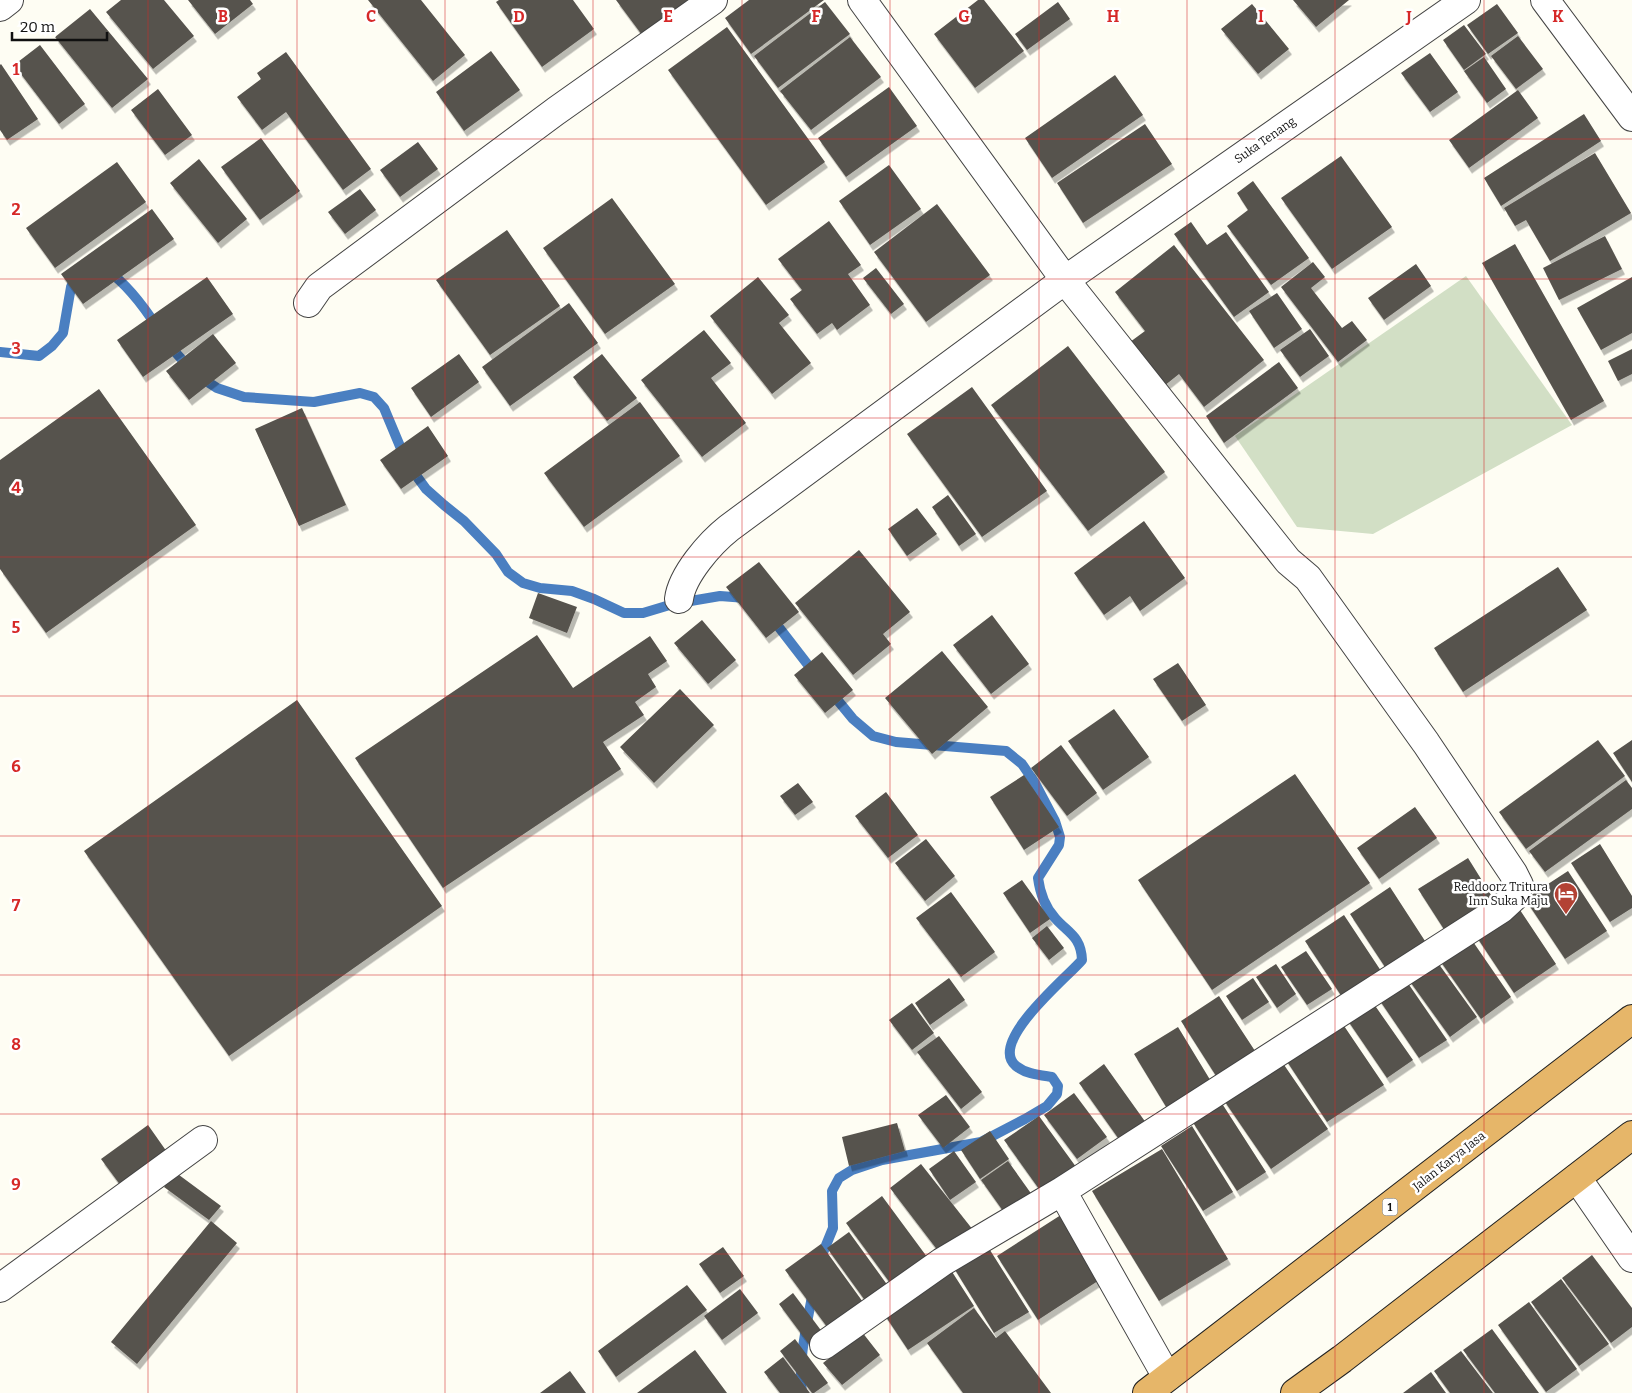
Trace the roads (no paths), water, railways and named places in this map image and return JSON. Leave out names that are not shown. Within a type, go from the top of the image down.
[{"type":"highway","name":"Jalan Karya Jasa","points":[[1157,1385],[1632,1020]]},
{"type":"highway","points":[[1295,1393],[1342,1359],[1632,1135]]},
{"type":"street","points":[[0,7],[9,0]]},
{"type":"street","points":[[308,303],[319,286],[556,111],[713,0]]},
{"type":"street","points":[[824,1345],[942,1262],[1062,1191],[1501,909],[1515,896],[1518,885],[1513,873],[1426,743],[1308,578],[1288,561],[1065,280],[862,0]]},
{"type":"street","name":"Suka Tenang","points":[[679,599],[687,578],[715,539],[1065,280],[1466,0]]},
{"type":"street","points":[[1545,0],[1632,117]]},
{"type":"street","points":[[0,1288],[203,1140]]},
{"type":"street","points":[[1577,1178],[1632,1258]]},
{"type":"street","points":[[1062,1191],[1157,1385]]},
{"type":"waterway","points":[[108,271],[135,297],[157,327]]},
{"type":"waterway","points":[[0,352],[39,356],[52,346],[63,333],[71,287],[77,276]]},
{"type":"waterway","points":[[168,344],[194,373],[217,388],[244,397],[314,402],[360,393],[374,397],[384,408],[407,463],[426,489],[464,521],[496,554],[508,572],[523,583],[540,588],[572,591],[624,613],[643,613],[673,604],[720,596],[746,598]]},
{"type":"waterway","points":[[771,617],[815,674]]},
{"type":"waterway","points":[[820,1260],[833,1228],[832,1191],[839,1178],[852,1170],[882,1160],[981,1142],[1047,1106],[1057,1094],[1058,1086],[1052,1077],[1028,1072],[1016,1066],[1010,1055],[1012,1042],[1020,1026],[1033,1010],[1082,960],[1076,940],[1051,913],[1041,894],[1038,878],[1059,845],[1060,837],[1055,821],[1035,783],[1022,764],[1006,751],[896,742],[873,736],[853,719],[830,691]]},
{"type":"waterway","points":[[802,1393],[802,1354],[813,1291]]},
{"type":"place","name":"Reddoorz Tritura Inn Suka Maju","points":[[1566,915]]}]
